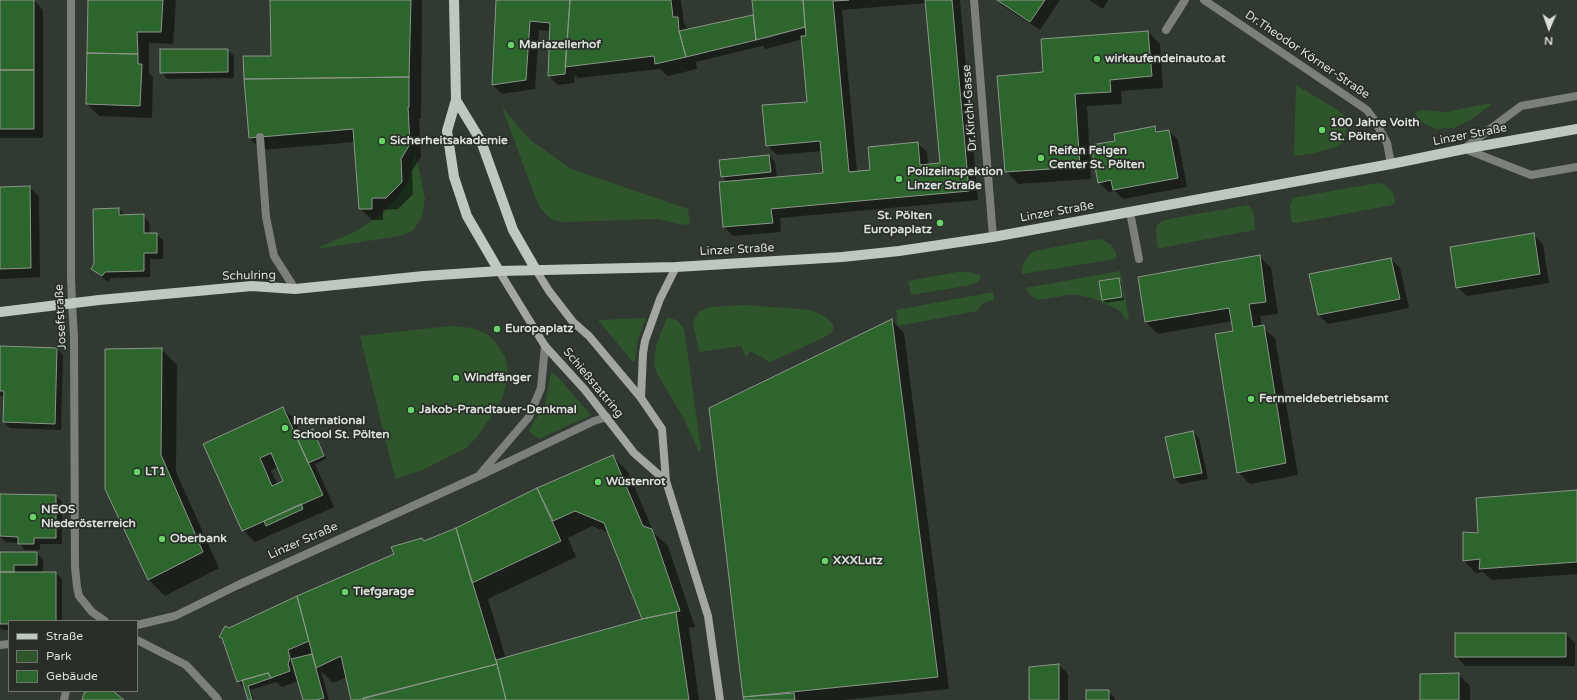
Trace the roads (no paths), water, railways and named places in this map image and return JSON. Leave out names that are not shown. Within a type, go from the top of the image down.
[{"type":"main road","points":[[454,0],[456,100],[447,131],[454,177],[467,216],[499,271]]},
{"type":"main road","points":[[456,100],[481,141],[512,230],[549,291],[573,322],[589,336],[641,398],[662,429],[666,481],[708,616],[720,700]]},
{"type":"main road","name":"Linzer Straße","points":[[499,271],[676,267],[842,257],[993,237],[1391,164],[1464,148],[1577,129]]},
{"type":"main road","points":[[641,398],[645,341],[660,299],[676,267]]},
{"type":"main road","name":"Schulring","points":[[0,312],[252,286],[295,289],[424,276],[499,271]]},
{"type":"main road","name":"Schießstattring","points":[[499,271],[545,346],[585,390],[634,453],[666,481]]},
{"type":"street","name":"Josefstraße","points":[[71,0],[71,277],[74,341],[75,567],[79,596],[92,612],[104,620]]},
{"type":"street","name":"Dr.Kirchl-Gasse","points":[[974,0],[993,237]]},
{"type":"street","points":[[1166,30],[1185,0]]},
{"type":"street","name":"Dr.Theodor Körner-Straße","points":[[1204,0],[1366,110],[1375,121],[1387,143],[1391,164]]},
{"type":"street","points":[[1464,148],[1521,106],[1577,96]]},
{"type":"street","points":[[260,137],[266,217],[274,256],[295,289]]},
{"type":"street","points":[[1464,148],[1531,174],[1577,167]]},
{"type":"street","points":[[1130,212],[1139,260]]},
{"type":"street","name":"Linzer Straße","points":[[479,476],[529,417],[541,388],[545,346]]},
{"type":"street","name":"Linzer Straße","points":[[138,625],[175,616],[236,586],[479,476],[594,421],[607,417]]},
{"type":"street","points":[[138,641],[186,665],[218,700]]},
{"type":"place","name":"Mariazellerhof","points":[[511,45]]},
{"type":"place","name":"wirkaufendeinauto.at","points":[[1097,59]]},
{"type":"place","name":"100 Jahre Voith St. Pölten","points":[[1322,130]]},
{"type":"place","name":"Sicherheitsakademie","points":[[382,141]]},
{"type":"place","name":"Reifen Felgen Center St. Pölten","points":[[1041,158]]},
{"type":"place","name":"Polizeiinspektion Linzer Straße","points":[[899,179]]},
{"type":"place","name":"St. Pölten Europaplatz","points":[[940,223]]},
{"type":"place","name":"Europaplatz","points":[[497,329]]},
{"type":"place","name":"Windfänger","points":[[456,378]]},
{"type":"place","name":"Fernmeldebetriebsamt","points":[[1251,399]]},
{"type":"place","name":"Jakob-Prandtauer-Denkmal","points":[[411,410]]},
{"type":"place","name":"International School St. Pölten","points":[[285,428]]},
{"type":"place","name":"LT1","points":[[137,472]]},
{"type":"place","name":"Wüstenrot","points":[[598,482]]},
{"type":"place","name":"NEOS Niederösterreich","points":[[33,517]]},
{"type":"place","name":"Oberbank","points":[[162,539]]},
{"type":"place","name":"XXXLutz","points":[[825,561]]},
{"type":"place","name":"Tiefgarage","points":[[345,592]]}]
